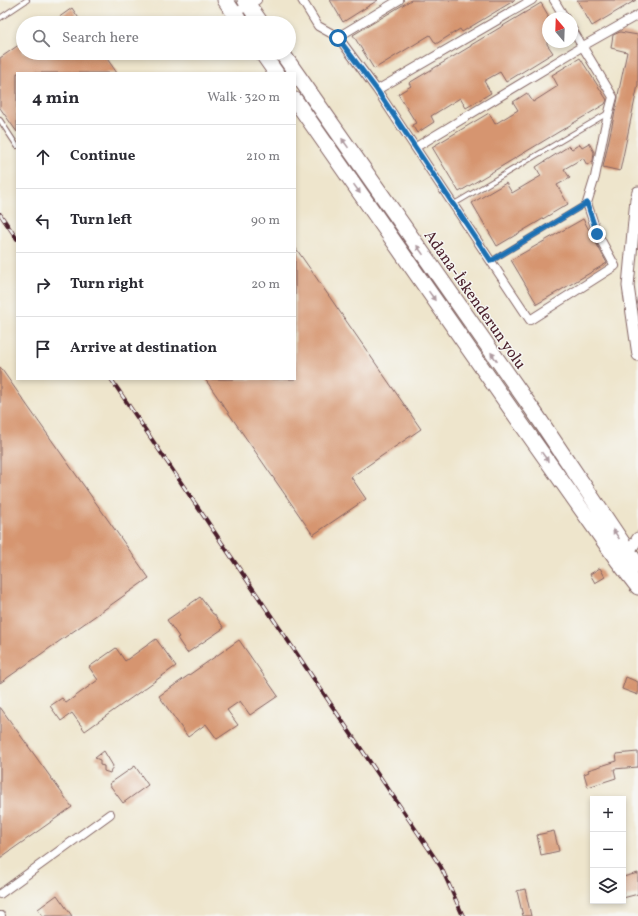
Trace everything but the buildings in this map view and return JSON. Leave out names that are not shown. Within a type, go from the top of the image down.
[{"type":"highway","points":[[225,0],[237,16]]},
{"type":"highway","points":[[250,2],[258,16]]},
{"type":"highway","points":[[267,60],[275,72]]},
{"type":"highway","name":"Adana-İskenderun yolu","points":[[287,60],[295,72]]},
{"type":"highway","name":"Adana-İskenderun yolu","points":[[296,73],[536,416],[623,557],[638,566]]},
{"type":"highway","points":[[296,101],[522,425],[623,557],[638,587]]},
{"type":"street","points":[[302,0],[318,26],[338,38],[377,90],[530,320],[615,266],[597,234],[587,203],[595,177],[613,97],[578,38]]},
{"type":"street","points":[[338,38],[399,0]]},
{"type":"street","points":[[377,90],[532,0]]},
{"type":"street","points":[[554,0],[561,12]]},
{"type":"street","points":[[240,16],[250,2]]},
{"type":"street","points":[[416,147],[583,46],[638,15]]},
{"type":"street","points":[[638,192],[636,199],[628,286],[638,355]]},
{"type":"street","points":[[623,557],[638,538]]},
{"type":"street","points":[[0,894],[110,814]]},
{"type":"lane","points":[[0,18],[27,0]]},
{"type":"lane","points":[[454,204],[609,112]]},
{"type":"lane","points":[[0,120],[16,144]]},
{"type":"lane","points":[[491,261],[587,203]]},
{"type":"railway","points":[[0,214],[16,238]]},
{"type":"railway","points":[[112,380],[441,867],[463,916]]},
{"type":"route","points":[[338,38],[377,90],[491,261],[587,203],[597,234]]}]
